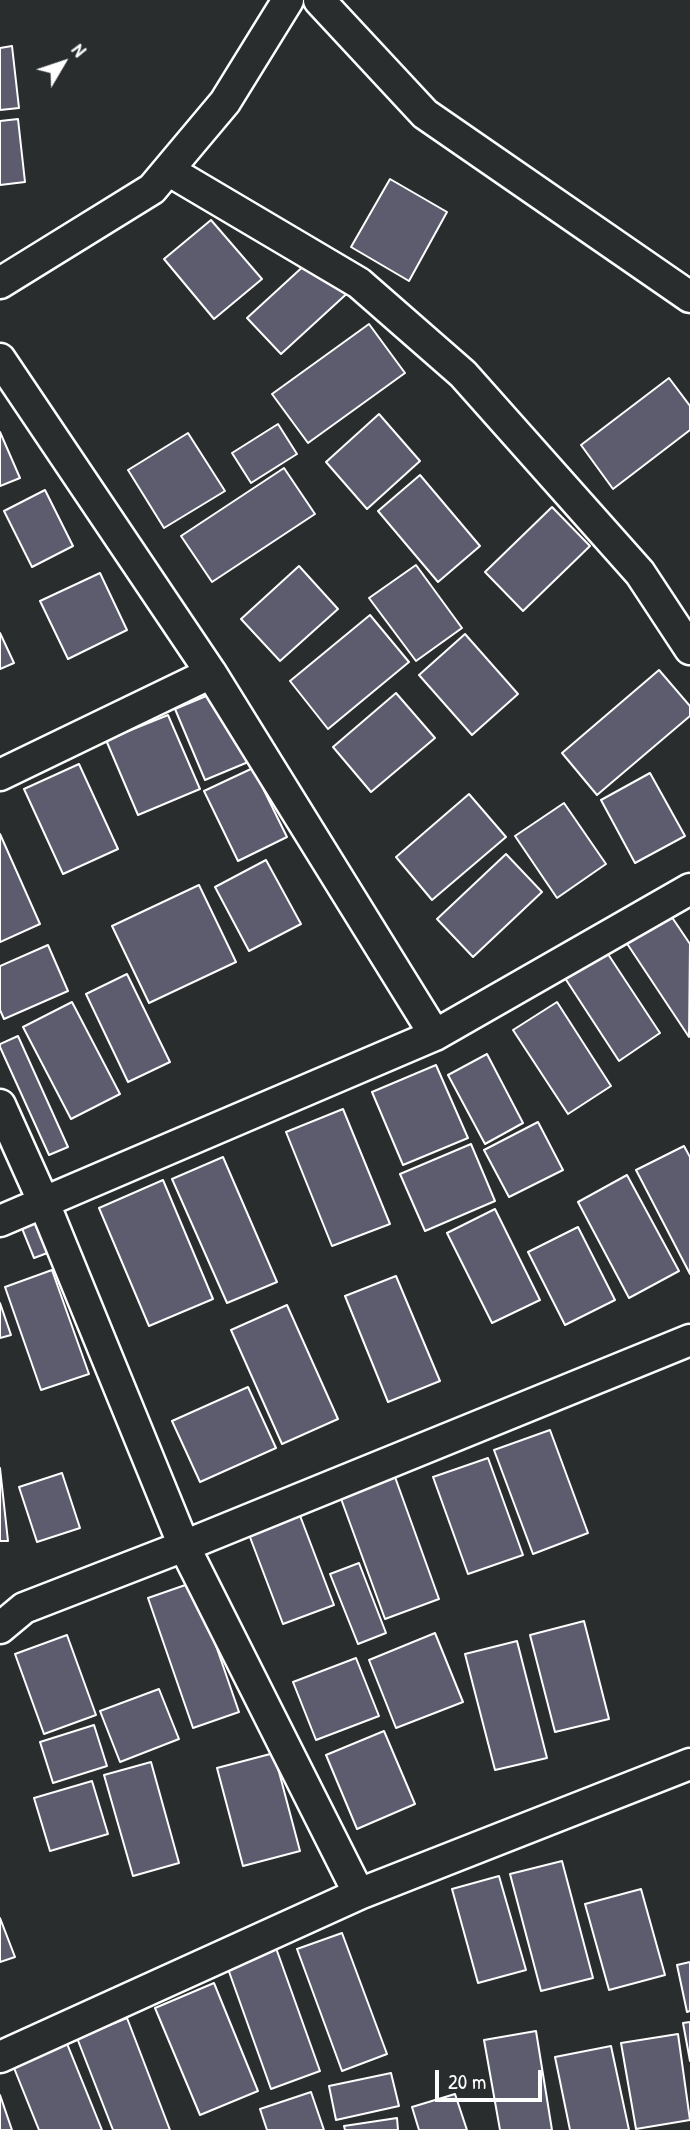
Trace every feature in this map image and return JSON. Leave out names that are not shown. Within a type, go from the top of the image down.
[{"type":"street","points":[[0,283],[152,189],[225,102],[288,0]]},
{"type":"street","points":[[320,0],[425,114],[690,298]]},
{"type":"street","points":[[168,170],[359,283],[463,374],[640,573],[690,649]]},
{"type":"street","points":[[0,359],[211,673],[435,1035]]},
{"type":"street","points":[[0,775],[211,673]]},
{"type":"street","points":[[0,1221],[435,1035],[690,889]]},
{"type":"street","points":[[0,1105],[44,1203],[184,1546],[359,1894]]},
{"type":"street","points":[[0,1628],[24,1608],[184,1546],[690,1339]]},
{"type":"street","points":[[0,2057],[359,1894],[690,1764]]},
{"type":"building","points":[[12,46],[19,108],[0,110],[0,48]]},
{"type":"building","points":[[18,119],[25,182],[0,185],[0,121]]},
{"type":"building","points":[[390,179],[447,212],[409,281],[351,247]]},
{"type":"building","points":[[211,220],[262,279],[214,319],[164,259]]},
{"type":"building","points":[[320,251],[353,288],[281,354],[247,318]]},
{"type":"building","points":[[369,324],[405,373],[308,443],[272,394]]},
{"type":"building","points":[[669,378],[690,406],[690,430],[613,489],[581,445]]},
{"type":"building","points":[[379,414],[420,461],[367,509],[326,462]]},
{"type":"building","points":[[278,424],[297,454],[251,483],[232,453]]},
{"type":"building","points":[[0,432],[20,478],[0,486]]},
{"type":"building","points":[[188,433],[225,491],[164,528],[128,470]]},
{"type":"building","points":[[284,468],[315,514],[212,582],[181,536]]},
{"type":"building","points":[[420,475],[480,546],[438,582],[378,511]]},
{"type":"building","points":[[45,490],[73,546],[32,567],[4,511]]},
{"type":"building","points":[[552,507],[590,546],[523,611],[485,572]]},
{"type":"building","points":[[416,565],[462,628],[416,661],[369,598]]},
{"type":"building","points":[[299,566],[338,609],[280,661],[241,619]]},
{"type":"building","points":[[100,573],[127,630],[68,659],[40,601]]},
{"type":"building","points":[[370,615],[409,662],[328,729],[290,681]]},
{"type":"building","points":[[0,633],[14,663],[0,669]]},
{"type":"building","points":[[465,634],[518,694],[472,735],[419,675]]},
{"type":"building","points":[[659,670],[690,706],[690,716],[597,795],[562,753]]},
{"type":"building","points":[[223,689],[253,760],[205,780],[175,709]]},
{"type":"building","points":[[396,693],[435,738],[371,792],[333,747]]},
{"type":"building","points":[[168,715],[200,789],[138,815],[106,740]]},
{"type":"building","points":[[79,764],[118,849],[63,874],[24,789]]},
{"type":"building","points":[[253,768],[287,837],[238,861],[204,791]]},
{"type":"building","points":[[650,773],[685,836],[635,863],[601,800]]},
{"type":"building","points":[[469,794],[506,837],[432,900],[396,857]]},
{"type":"building","points":[[564,803],[606,864],[557,898],[515,836]]},
{"type":"building","points":[[0,834],[40,924],[0,942]]},
{"type":"building","points":[[506,854],[542,892],[473,957],[437,919]]},
{"type":"building","points":[[266,860],[301,924],[249,951],[215,887]]},
{"type":"building","points":[[199,885],[236,962],[149,1003],[112,926]]},
{"type":"building","points":[[663,904],[690,944],[689,1037],[620,933]]},
{"type":"building","points":[[48,945],[68,991],[4,1019],[0,1010],[0,966]]},
{"type":"building","points":[[602,945],[660,1033],[619,1061],[561,972]]},
{"type":"building","points":[[127,974],[170,1062],[128,1082],[86,994]]},
{"type":"building","points":[[72,1002],[120,1094],[71,1119],[23,1027]]},
{"type":"building","points":[[557,1002],[611,1086],[568,1114],[513,1030]]},
{"type":"building","points":[[18,1036],[68,1147],[49,1155],[0,1047],[0,1044]]},
{"type":"building","points":[[487,1054],[523,1123],[485,1144],[448,1075]]},
{"type":"building","points":[[436,1065],[468,1138],[403,1165],[372,1092]]},
{"type":"building","points":[[343,1109],[390,1224],[332,1246],[286,1132]]},
{"type":"building","points":[[538,1122],[563,1170],[509,1197],[484,1150]]},
{"type":"building","points":[[471,1144],[495,1201],[425,1231],[400,1174]]},
{"type":"building","points":[[684,1146],[690,1157],[690,1274],[636,1170]]},
{"type":"building","points":[[223,1157],[277,1282],[227,1303],[172,1179]]},
{"type":"building","points":[[627,1175],[679,1271],[629,1298],[578,1202]]},
{"type":"building","points":[[163,1180],[213,1299],[149,1326],[99,1208]]},
{"type":"building","points":[[495,1209],[540,1300],[492,1323],[447,1233]]},
{"type":"building","points":[[43,1211],[58,1249],[34,1258],[19,1221]]},
{"type":"building","points":[[578,1227],[615,1300],[565,1325],[528,1252]]},
{"type":"building","points":[[52,1270],[89,1374],[41,1390],[5,1287]]},
{"type":"building","points":[[396,1276],[440,1381],[388,1402],[345,1296]]},
{"type":"building","points":[[0,1303],[11,1335],[0,1338]]},
{"type":"building","points":[[287,1305],[338,1419],[282,1444],[231,1330]]},
{"type":"building","points":[[248,1387],[276,1448],[200,1482],[172,1421]]},
{"type":"building","points":[[550,1430],[588,1533],[533,1554],[494,1450]]},
{"type":"building","points":[[488,1458],[523,1555],[468,1574],[433,1477]]},
{"type":"building","points":[[0,1468],[8,1541],[0,1541]]},
{"type":"building","points":[[62,1473],[80,1528],[37,1542],[19,1487]]},
{"type":"building","points":[[395,1477],[439,1599],[385,1619],[340,1496]]},
{"type":"building","points":[[299,1513],[334,1605],[283,1624],[248,1532]]},
{"type":"building","points":[[359,1563],[386,1633],[358,1644],[330,1574]]},
{"type":"building","points":[[194,1582],[239,1712],[193,1728],[148,1598]]},
{"type":"building","points":[[584,1621],[609,1719],[555,1732],[530,1635]]},
{"type":"building","points":[[435,1633],[463,1702],[396,1728],[369,1660]]},
{"type":"building","points":[[67,1635],[96,1715],[44,1734],[15,1654]]},
{"type":"building","points":[[517,1641],[547,1758],[495,1770],[465,1654]]},
{"type":"building","points":[[356,1658],[379,1716],[316,1740],[293,1682]]},
{"type":"building","points":[[159,1689],[179,1739],[120,1762],[100,1711]]},
{"type":"building","points":[[94,1725],[107,1766],[53,1783],[40,1742]]},
{"type":"building","points":[[384,1731],[415,1804],[357,1829],[326,1755]]},
{"type":"building","points":[[274,1753],[300,1851],[243,1866],[217,1768]]},
{"type":"building","points":[[151,1762],[179,1863],[133,1876],[104,1775]]},
{"type":"building","points":[[92,1781],[108,1834],[50,1851],[34,1798]]},
{"type":"building","points":[[562,1861],[593,1978],[541,1991],[510,1874]]},
{"type":"building","points":[[499,1876],[526,1970],[478,1983],[452,1889]]},
{"type":"building","points":[[641,1889],[665,1975],[609,1990],[585,1904]]},
{"type":"building","points":[[0,1918],[15,1957],[0,1962]]},
{"type":"building","points":[[342,1933],[387,2054],[342,2071],[297,1949]]},
{"type":"building","points":[[276,1948],[320,2071],[271,2089],[227,1966]]},
{"type":"building","points":[[690,1962],[690,2011],[687,2012],[677,1965]]},
{"type":"building","points":[[214,1983],[258,2091],[200,2115],[155,2008]]},
{"type":"building","points":[[127,2018],[170,2130],[113,2130],[77,2038]]},
{"type":"building","points":[[690,2022],[690,2061],[683,2023]]},
{"type":"building","points":[[536,2031],[552,2130],[500,2130],[484,2040]]},
{"type":"building","points":[[678,2034],[690,2120],[636,2129],[621,2043]]},
{"type":"building","points":[[66,2041],[102,2130],[39,2130],[12,2063]]},
{"type":"building","points":[[611,2046],[629,2130],[570,2130],[555,2057]]},
{"type":"building","points":[[391,2073],[399,2106],[336,2120],[329,2086]]},
{"type":"building","points":[[311,2092],[324,2130],[267,2130],[260,2109]]},
{"type":"building","points":[[455,2094],[467,2130],[419,2130],[412,2107]]},
{"type":"building","points":[[0,2095],[12,2130],[0,2130]]},
{"type":"building","points":[[397,2118],[398,2130],[345,2130],[344,2126]]}]
